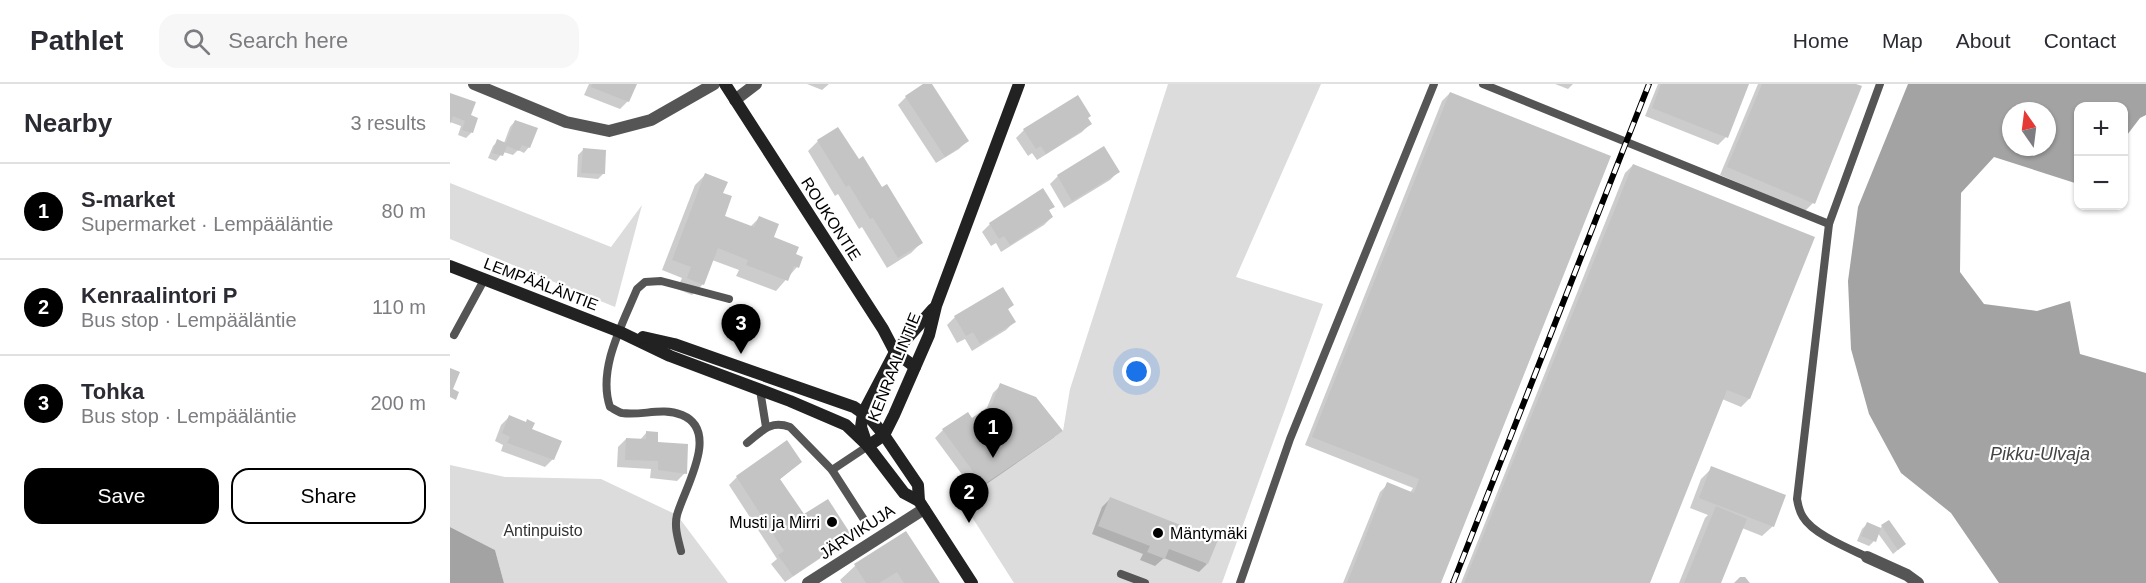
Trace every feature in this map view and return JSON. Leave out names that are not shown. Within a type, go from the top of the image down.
[{"type":"main road","name":"ROUKONTIE","points":[[724,84],[883,329],[895,352],[915,367]]},
{"type":"main road","name":"KENRAALINTIE","points":[[936,306],[895,352],[863,413],[861,432],[868,446],[884,435],[929,335],[936,306],[1019,84]]},
{"type":"main road","name":"LEMPÄÄLÄNTIE","points":[[450,266],[620,332],[670,356],[839,421],[868,446],[904,493],[921,505],[972,583]]},
{"type":"main road","name":"LEMPÄÄLÄNTIE","points":[[620,332],[674,344],[847,404],[863,413],[884,435],[918,485],[921,505]]},
{"type":"street","points":[[474,84],[566,122],[609,131],[651,120],[714,84]]},
{"type":"street","points":[[735,100],[756,84]]},
{"type":"street","name":"JÄRVIKUJA","points":[[808,583],[921,505]]},
{"type":"street","points":[[1866,557],[1907,575],[1918,583]]},
{"type":"lane","points":[[1240,583],[1290,439],[1434,84]]},
{"type":"lane","points":[[1483,84],[1829,224]]},
{"type":"lane","points":[[1866,557],[1809,524],[1802,516],[1797,499],[1829,224],[1880,84]]},
{"type":"lane","points":[[454,335],[484,280]]},
{"type":"lane","points":[[681,551],[675,526],[699,457],[699,436],[694,426],[684,416],[663,411],[621,413],[610,407],[606,394],[609,362],[637,289],[645,282],[661,281],[729,299]]},
{"type":"lane","points":[[760,390],[766,427]]},
{"type":"lane","points":[[747,444],[766,427],[781,424],[790,427],[832,470],[863,518]]},
{"type":"lane","points":[[832,470],[868,446]]},
{"type":"lane","points":[[1121,574],[1145,583]]},
{"type":"green space","points":[[1168,84],[1321,84],[1236,277],[1323,304],[1222,583],[1014,583],[958,495],[1063,431],[1070,389]]},
{"type":"green space","points":[[450,183],[611,247],[642,205],[615,307],[450,239]]},
{"type":"green space","name":"Antinpuisto","points":[[450,465],[505,477],[601,479],[677,515],[728,583],[504,583],[495,550],[450,527]]},
{"type":"water","name":"Pikku-Ulvaja","points":[[1908,84],[2146,84],[2146,115],[2140,118],[2128,134],[2128,102],[2074,102],[2074,183],[1994,157],[1961,193],[1960,272],[1984,304],[2037,311],[2070,301],[2080,354],[2146,373],[2146,583],[1999,583],[1951,513],[1901,473],[1869,414],[1851,349],[1848,281],[1858,207]]},
{"type":"water","points":[[450,527],[495,550],[504,583],[450,583]]},
{"type":"building","points":[[592,84],[637,84],[629,102],[591,87]]},
{"type":"building","points":[[923,84],[932,84],[969,141],[945,157],[905,96]]},
{"type":"building","points":[[1661,84],[1749,84],[1728,138],[1652,108]]},
{"type":"building","points":[[1762,84],[1856,84],[1862,86],[1815,204],[1727,167]]},
{"type":"building","points":[[1450,92],[1611,156],[1441,583],[1347,583],[1387,482],[1414,493],[1419,479],[1312,437]]},
{"type":"building","points":[[450,93],[476,102],[471,115],[478,118],[473,133],[462,130],[465,121],[453,116],[450,124]]},
{"type":"building","points":[[1078,95],[1091,116],[1088,118],[1092,124],[1046,154],[1041,146],[1036,149],[1023,129]]},
{"type":"building","points":[[515,120],[538,128],[530,148],[522,145],[519,151],[507,146],[503,156],[492,153],[497,139],[506,143]]},
{"type":"building","points":[[838,127],[859,159],[863,156],[882,187],[887,184],[923,243],[898,258],[849,185],[846,187],[817,140]]},
{"type":"building","points":[[1104,146],[1120,172],[1072,201],[1057,175]]},
{"type":"building","points":[[583,148],[606,150],[605,174],[581,173]]},
{"type":"building","points":[[1633,164],[1815,237],[1750,399],[1727,390],[1650,583],[1464,583]]},
{"type":"building","points":[[705,173],[728,182],[723,193],[732,196],[725,216],[754,227],[759,216],[779,224],[774,237],[799,247],[796,254],[803,257],[799,268],[794,266],[788,281],[746,265],[748,260],[718,248],[704,285],[687,278],[691,267],[672,260]]},
{"type":"building","points":[[1043,188],[1055,207],[1049,210],[1053,217],[1010,245],[1004,236],[999,239],[989,223]]},
{"type":"building","points":[[1003,287],[1014,305],[1008,309],[1016,322],[980,344],[973,332],[966,336],[954,316]]},
{"type":"building","points":[[450,368],[460,372],[453,389],[459,392],[456,400],[450,397]]},
{"type":"building","points":[[1000,383],[1036,397],[1063,431],[983,485],[942,429],[968,412],[972,418],[992,404]]},
{"type":"building","points":[[509,415],[526,422],[527,419],[535,423],[532,429],[562,441],[554,460],[507,443],[510,437],[502,433]]},
{"type":"building","points":[[646,431],[658,432],[658,442],[688,444],[687,474],[658,470],[658,461],[625,460],[626,438],[646,439]]},
{"type":"building","points":[[787,440],[802,462],[780,479],[804,514],[828,499],[852,536],[793,576],[778,555],[784,551],[736,476]]},
{"type":"building","points":[[1711,466],[1786,495],[1774,527],[1699,498]]},
{"type":"building","name":"Mäntymäki","points":[[1110,497],[1218,540],[1208,564],[1169,549],[1165,559],[1147,552],[1150,546],[1098,526]]},
{"type":"building","points":[[1716,506],[1747,519],[1721,583],[1684,583]]},
{"type":"building","points":[[1889,520],[1906,544],[1898,550],[1881,525]]},
{"type":"building","points":[[1867,522],[1881,528],[1876,542],[1861,536]]},
{"type":"building","points":[[906,531],[940,583],[904,583],[897,572],[879,583],[866,583],[854,564]]},
{"type":"building","points":[[1740,577],[1745,577],[1750,583],[1734,583]]},
{"type":"railway","points":[[1453,583],[1649,84]]},
{"type":"place","name":"Tohka","points":[[741,354]]},
{"type":"place","name":"S-market","points":[[993,458]]},
{"type":"place","name":"Musti ja Mirri","points":[[832,522]]},
{"type":"place","name":"Kenraalintori P","points":[[969,523]]},
{"type":"place","name":"Mäntymäki","points":[[1158,533]]}]
